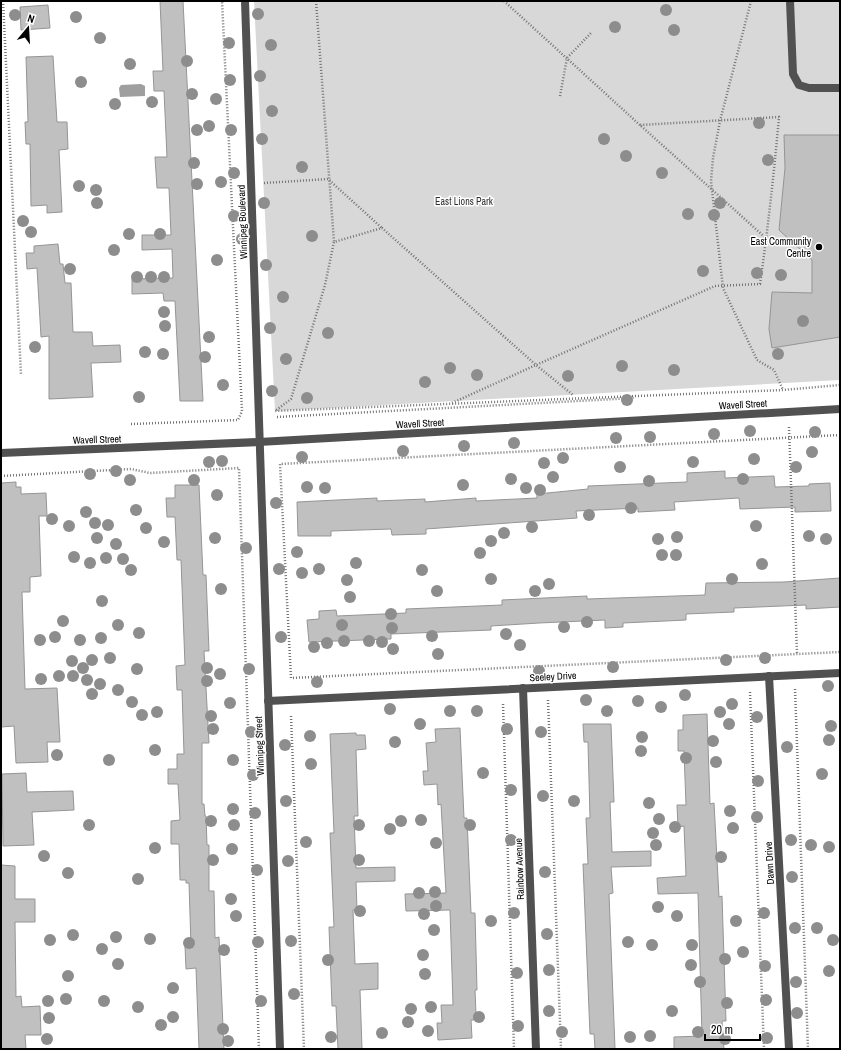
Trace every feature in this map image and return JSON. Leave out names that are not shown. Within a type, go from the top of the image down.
[{"type":"street","name":"Winnipeg Boulevard","points":[[245,1],[260,442]]},
{"type":"street","points":[[790,1],[793,74],[799,86],[809,88],[840,88]]},
{"type":"street","name":"Wavell Street","points":[[1,453],[260,442],[840,409]]},
{"type":"street","name":"Winnipeg Street","points":[[260,442],[280,1049]]},
{"type":"street","points":[[1,446],[1,453]]},
{"type":"street","name":"Seeley Drive","points":[[268,701],[840,673]]},
{"type":"street","name":"Dawn Drive","points":[[769,676],[789,1049]]},
{"type":"street","name":"Rainbow Avenue","points":[[523,688],[536,1049]]},
{"type":"path","points":[[3,1],[21,375]]},
{"type":"path","points":[[131,424],[238,420],[242,411],[222,1]]},
{"type":"path","points":[[316,1],[328,179],[334,242],[325,285],[291,399],[274,411],[783,390]]},
{"type":"path","points":[[504,1],[767,239]]},
{"type":"path","points":[[750,1],[720,120],[713,158],[713,190],[722,286],[757,360],[774,370],[783,390]]},
{"type":"path","points":[[560,96],[567,58],[591,33]]},
{"type":"path","points":[[450,404],[715,286],[760,284],[767,239],[780,118],[640,125]]},
{"type":"path","points":[[251,183],[328,179],[536,365],[573,395]]},
{"type":"path","points":[[334,242],[382,228]]},
{"type":"path","points":[[277,417],[840,386]]},
{"type":"path","points":[[790,427],[797,654]]},
{"type":"path","points":[[840,435],[280,464],[292,678],[840,652]]},
{"type":"path","points":[[1,476],[131,469],[150,473],[239,468],[259,1049]]},
{"type":"path","points":[[795,688],[808,1049]]},
{"type":"path","points":[[750,692],[764,1049]]},
{"type":"path","points":[[548,700],[561,1049]]},
{"type":"path","points":[[503,704],[514,1049]]},
{"type":"path","points":[[291,716],[304,1049]]},
{"type":"green space","name":"East Lions Park","points":[[254,1],[840,1],[840,380],[275,411]]},
{"type":"shaded area","points":[[141,84],[145,86],[145,96],[120,97],[119,88],[121,85]]},
{"type":"building","points":[[160,1],[183,1],[203,401],[180,401],[175,301],[164,301],[163,293],[132,294],[132,279],[173,278],[172,249],[142,250],[142,235],[171,235],[169,188],[157,188],[155,157],[167,157],[164,91],[154,91],[153,71],[163,71]]},
{"type":"building","points":[[48,5],[50,28],[21,30],[20,7]]},
{"type":"building","points":[[53,56],[57,122],[67,122],[68,149],[59,150],[62,212],[47,213],[47,205],[31,206],[30,144],[26,144],[25,122],[28,122],[26,57]]},
{"type":"building","name":"East Community Centre","points":[[784,135],[840,135],[840,337],[772,348],[769,329],[772,292],[812,293],[812,260],[779,230],[785,168]]},
{"type":"building","points":[[58,244],[60,264],[63,264],[65,283],[71,283],[73,332],[92,332],[93,346],[120,345],[121,362],[91,363],[93,397],[49,399],[49,336],[41,337],[37,268],[27,269],[26,253],[34,253],[34,246]]},
{"type":"building","points":[[725,471],[725,478],[774,476],[775,487],[809,486],[809,484],[830,483],[831,511],[795,512],[795,507],[740,509],[739,498],[674,502],[675,510],[638,512],[638,508],[576,511],[577,518],[426,529],[426,534],[392,535],[391,529],[331,531],[331,536],[298,536],[297,502],[377,498],[377,501],[425,499],[425,502],[476,498],[476,501],[537,498],[537,494],[588,489],[588,486],[687,482],[687,473]]},
{"type":"building","points":[[16,482],[16,487],[21,487],[21,494],[46,493],[47,516],[39,516],[41,576],[30,577],[30,592],[22,592],[25,689],[57,688],[60,742],[47,742],[48,762],[16,763],[14,726],[1,727],[1,483]]},
{"type":"building","points":[[175,485],[199,485],[203,575],[206,575],[209,651],[204,651],[209,743],[202,743],[202,804],[204,804],[206,816],[207,845],[209,845],[209,891],[214,891],[215,938],[219,937],[224,1049],[199,1049],[196,968],[186,969],[185,946],[191,946],[189,883],[186,883],[186,880],[180,880],[179,844],[171,844],[171,821],[180,820],[178,784],[168,784],[168,769],[177,769],[177,754],[184,754],[182,690],[177,690],[176,666],[185,665],[181,560],[177,560],[175,517],[167,517],[166,498],[175,498]]},
{"type":"building","points":[[840,578],[840,607],[806,609],[806,605],[734,608],[734,612],[686,614],[686,620],[623,623],[623,627],[605,628],[605,620],[539,623],[491,626],[491,630],[391,634],[391,639],[309,642],[307,620],[319,619],[319,611],[336,610],[337,616],[406,613],[406,609],[502,605],[502,600],[587,596],[587,599],[705,595],[706,583],[784,582]]},
{"type":"building","points":[[707,714],[710,804],[714,803],[719,897],[722,896],[726,1021],[722,1021],[724,1049],[674,1049],[674,1037],[702,1036],[698,893],[658,894],[657,878],[686,876],[684,826],[678,827],[677,805],[686,805],[684,751],[678,751],[678,730],[683,730],[683,715]]},
{"type":"building","points":[[583,724],[611,724],[614,802],[610,802],[612,852],[651,851],[651,866],[611,867],[613,893],[609,894],[615,1049],[595,1049],[594,1034],[590,1034],[583,864],[588,864],[586,818],[590,818],[588,742],[584,742]]},
{"type":"building","points":[[460,728],[464,818],[467,818],[471,913],[475,913],[477,990],[475,990],[476,1015],[474,1015],[474,1020],[471,1020],[472,1038],[438,1040],[437,1023],[442,1023],[441,1005],[453,1005],[450,910],[406,911],[405,894],[446,893],[441,804],[438,805],[437,784],[424,785],[423,771],[428,771],[426,743],[436,742],[435,729]]},
{"type":"building","points":[[356,733],[356,735],[365,735],[366,749],[356,750],[358,816],[354,816],[356,868],[395,867],[395,881],[356,882],[357,910],[353,910],[355,964],[378,963],[378,989],[360,990],[362,1049],[338,1049],[336,1006],[332,1006],[329,927],[334,927],[330,833],[334,833],[330,734]]},
{"type":"building","points":[[26,773],[27,792],[73,791],[74,810],[32,812],[34,845],[3,846],[2,774]]},
{"type":"building","points":[[1,865],[15,866],[15,899],[35,899],[35,922],[15,922],[16,997],[21,996],[22,1007],[40,1006],[41,1035],[25,1035],[26,1049],[1,1049]]},
{"type":"place","name":"East Community Centre","points":[[819,247]]}]
